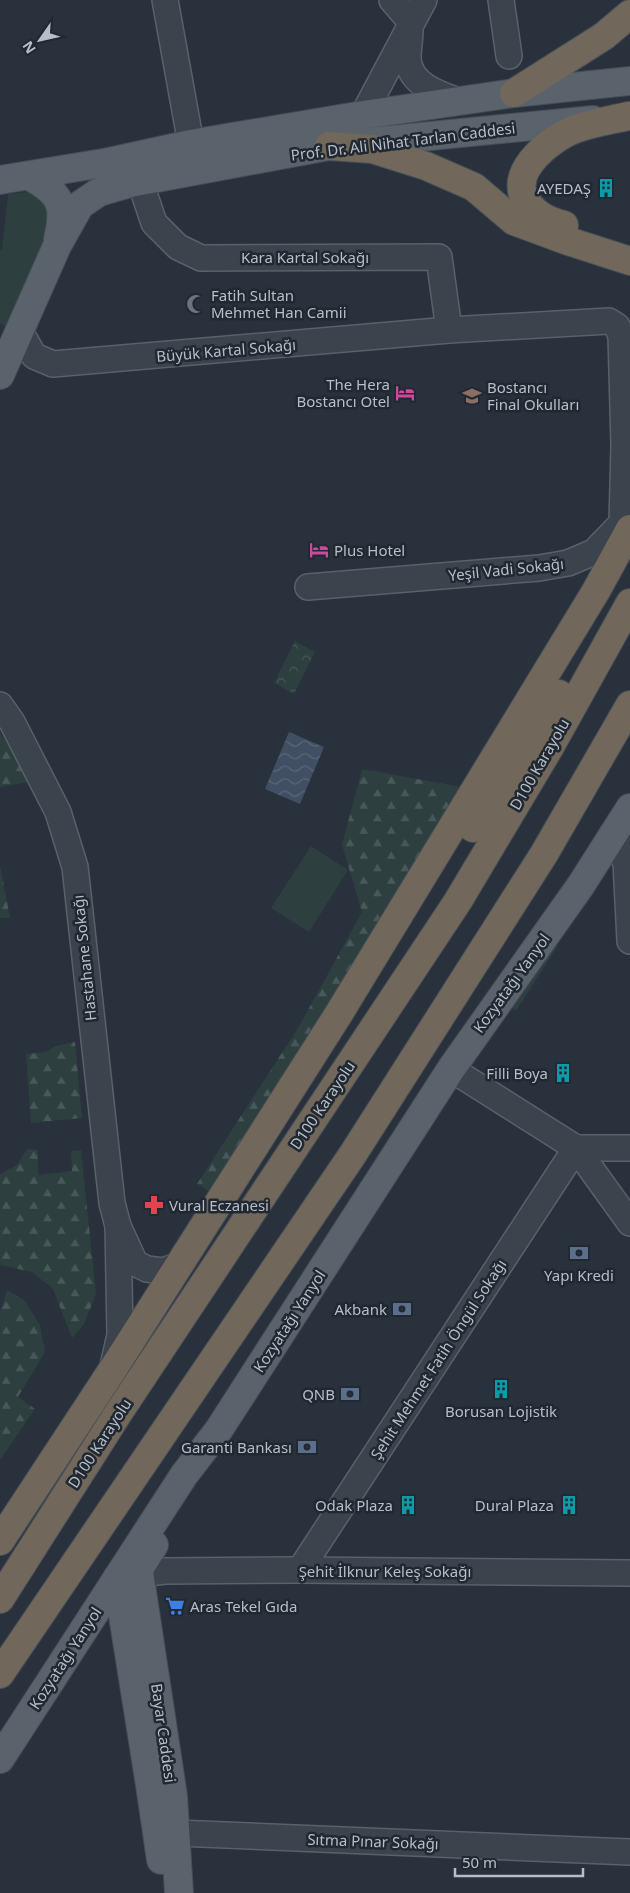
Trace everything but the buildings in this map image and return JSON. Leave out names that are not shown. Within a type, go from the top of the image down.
[{"type":"highway","points":[[514,93],[604,36],[630,14]]},
{"type":"highway","points":[[629,116],[574,129],[537,154],[523,173],[521,183],[523,194],[528,203],[536,213],[552,222],[630,244]]},
{"type":"highway","points":[[329,146],[372,149],[426,166],[474,187],[514,221],[568,242],[630,261]]},
{"type":"highway","points":[[0,1541],[113,1369],[338,1015],[599,586],[627,527]]},
{"type":"highway","points":[[338,1015],[410,921],[530,741],[594,640],[630,589]]},
{"type":"highway","name":"D100 Karayolu","points":[[0,1599],[117,1415],[458,901],[551,745],[630,603]]},
{"type":"highway","points":[[0,1674],[353,1154],[544,854],[628,711]]},
{"type":"main road","points":[[572,87],[630,74]]},
{"type":"main road","points":[[572,87],[630,81]]},
{"type":"main road","name":"Prof. Dr. Ali Nihat Tarlan Caddesi","points":[[9,177],[109,162],[191,144],[363,115],[514,93],[572,87]]},
{"type":"main road","name":"Prof. Dr. Ali Nihat Tarlan Caddesi","points":[[56,246],[80,205],[99,192],[140,181],[329,146],[629,116]]},
{"type":"main road","points":[[0,375],[56,246],[63,220],[60,204],[55,194],[45,184],[9,177]]},
{"type":"main road","name":"Kozyatağı Yanyol","points":[[0,1760],[128,1576],[190,1467],[218,1431],[451,1069],[581,885],[621,835],[630,808]]},
{"type":"main road","name":"Bayar Caddesi","points":[[128,1576],[170,1778],[180,1893]]},
{"type":"main road","name":"Bayar Caddesi","points":[[128,1576],[158,1835],[162,1893]]},
{"type":"street","points":[[165,0],[191,144]]},
{"type":"street","points":[[392,0],[411,22],[408,59],[413,72],[421,83],[435,93],[459,101]]},
{"type":"street","points":[[363,115],[424,0]]},
{"type":"street","points":[[501,0],[509,56]]},
{"type":"street","name":"Kara Kartal Sokağı","points":[[140,181],[154,223],[178,248],[201,258],[439,257],[448,330]]},
{"type":"street","points":[[448,330],[609,321],[617,326],[621,336],[627,527]]},
{"type":"street","name":"Büyük Kartal Sokağı","points":[[20,331],[34,356],[53,364],[448,330]]},
{"type":"street","name":"Yeşil Vadi Sokağı","points":[[308,586],[568,564],[594,552],[627,527]]},
{"type":"street","name":"Hastahane Sokağı","points":[[0,704],[12,722],[58,812],[75,867],[112,1203],[118,1226],[135,1263],[147,1269],[163,1272],[179,1265]]},
{"type":"street","points":[[621,835],[626,862],[630,940]]},
{"type":"street","points":[[451,1069],[576,1148],[630,1223]]},
{"type":"street","points":[[576,1148],[630,1148]]},
{"type":"street","name":"Şehit Mehmet Fatih Öngül Sokağı","points":[[300,1570],[576,1148]]},
{"type":"street","name":"Hastahane Sokağı","points":[[113,1369],[120,1335],[118,1226]]},
{"type":"street","name":"Şehit İlknur Keleş Sokağı","points":[[128,1576],[165,1571],[300,1570],[630,1573]]},
{"type":"street","name":"Sıtma Pınar Sokağı","points":[[176,1833],[630,1852]]},
{"type":"green space","points":[[29,192],[42,198],[52,212],[54,230],[8,329],[0,323],[0,250],[2,249],[8,194]]},
{"type":"green space","points":[[295,641],[315,652],[294,694],[274,683]]},
{"type":"green space","points":[[0,733],[35,781],[0,787]]},
{"type":"green space","points":[[362,769],[467,788],[216,1195],[197,1184],[298,1028],[362,912],[342,845]]},
{"type":"green space","points":[[311,846],[348,870],[309,932],[271,908]]},
{"type":"green space","points":[[0,865],[10,918],[0,918]]},
{"type":"green space","points":[[553,943],[558,946],[516,1011],[510,1007]]},
{"type":"green space","points":[[75,1042],[82,1118],[31,1123],[26,1054],[46,1052],[55,1046]]},
{"type":"green space","points":[[27,1149],[38,1150],[38,1175],[72,1171],[71,1151],[81,1150],[96,1294],[84,1324],[72,1338],[53,1289],[32,1272],[0,1265],[0,1174],[17,1165]]},
{"type":"green space","points":[[7,1290],[24,1300],[40,1325],[45,1352],[18,1397],[35,1409],[0,1460],[0,1311]]},
{"type":"water","points":[[289,732],[324,747],[300,804],[265,789]]},
{"type":"place","name":"AYEDAŞ","points":[[606,188]]},
{"type":"place","name":"Fatih Sultan Mehmet Han Camii","points":[[196,304]]},
{"type":"place","name":"The Hera Bostancı Otel","points":[[405,393]]},
{"type":"place","name":"Bostancı Final Okulları","points":[[472,396]]},
{"type":"place","name":"Plus Hotel","points":[[319,550]]},
{"type":"place","name":"Filli Boya","points":[[563,1073]]},
{"type":"place","name":"Vural Eczanesi","points":[[154,1205]]},
{"type":"place","name":"Yapı Kredi","points":[[579,1253]]},
{"type":"place","name":"Akbank","points":[[402,1309]]},
{"type":"place","name":"Borusan Lojistik","points":[[501,1389]]},
{"type":"place","name":"QNB","points":[[350,1394]]},
{"type":"place","name":"Garanti Bankası","points":[[307,1447]]},
{"type":"place","name":"Odak Plaza","points":[[408,1505]]},
{"type":"place","name":"Dural Plaza","points":[[569,1505]]},
{"type":"place","name":"Aras Tekel Gıda","points":[[175,1606]]}]
